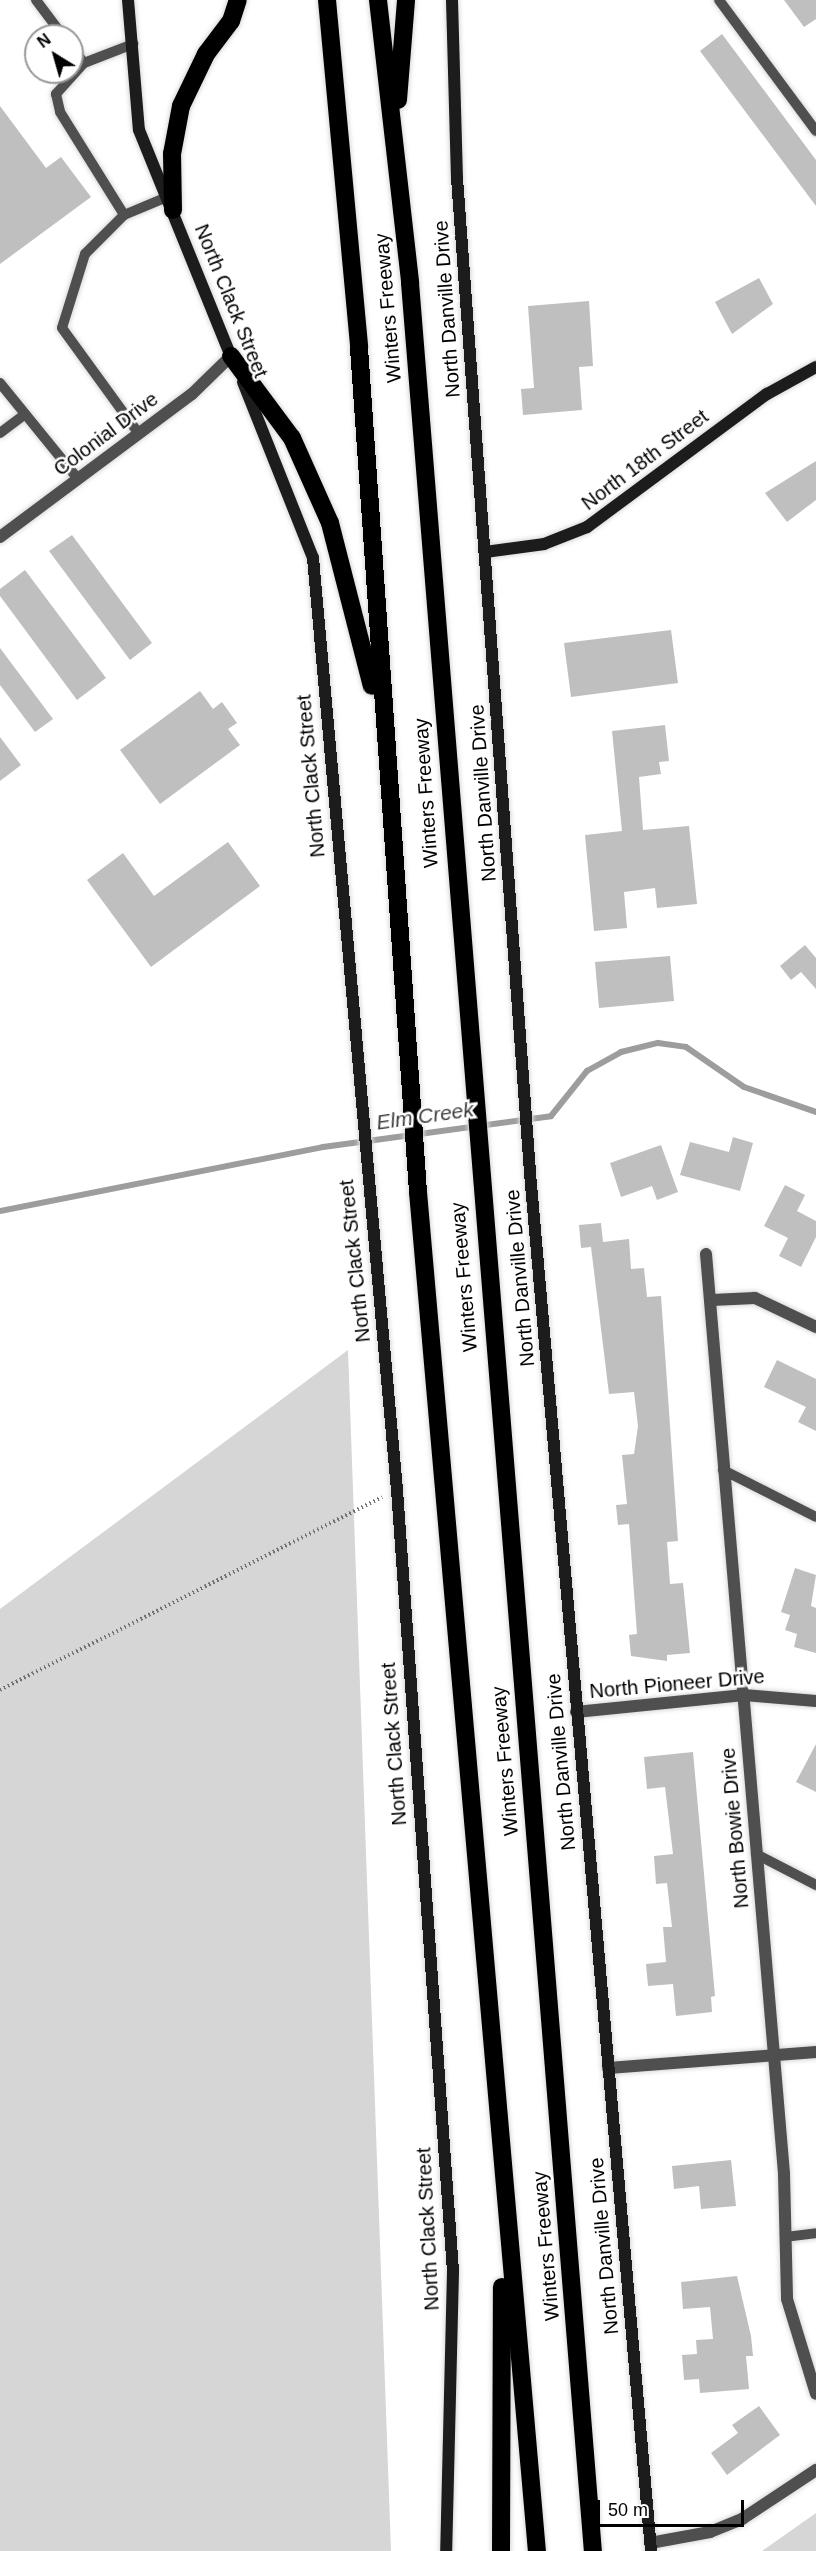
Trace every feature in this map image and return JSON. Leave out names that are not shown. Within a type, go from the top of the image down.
[{"type":"highway","points":[[170,204],[172,154],[181,106],[206,54],[231,21],[237,0]]},
{"type":"highway","name":"Winters Freeway","points":[[327,0],[359,348],[418,1192],[501,2174],[537,2551]]},
{"type":"highway","name":"Winters Freeway","points":[[378,0],[394,140],[593,2551]]},
{"type":"highway","points":[[394,140],[406,0]]},
{"type":"highway","points":[[231,356],[292,438],[330,523],[358,618],[386,755]]},
{"type":"highway","points":[[501,2174],[501,2551]]},
{"type":"main road","name":"North Clack Street","points":[[128,0],[140,130],[313,558],[357,1083],[397,1490],[453,2272],[446,2551]]},
{"type":"main road","name":"North Danville Drive","points":[[452,0],[457,178],[530,1173],[650,2547]]},
{"type":"main road","name":"North 18th Street","points":[[485,552],[544,544],[587,527],[767,394],[816,367]]},
{"type":"street","name":"Colonial Drive","points":[[0,537],[139,434],[231,356]]},
{"type":"street","name":"North Bowie Drive","points":[[706,1254],[712,1300],[723,1470],[744,1695],[772,2054],[785,2237],[786,2299],[816,2394]]},
{"type":"street","points":[[712,1300],[755,1298],[816,1327]]},
{"type":"street","name":"North Pioneer Drive","points":[[576,1712],[744,1695],[816,1701]]},
{"type":"street","points":[[609,2068],[816,2052]]},
{"type":"street","points":[[650,2547],[710,2532],[742,2519],[816,2470]]},
{"type":"lane","points":[[36,0],[54,24]]},
{"type":"lane","points":[[719,0],[816,131]]},
{"type":"lane","points":[[84,63],[133,44]]},
{"type":"lane","points":[[65,84],[56,94],[60,112],[124,215]]},
{"type":"lane","points":[[139,434],[63,328],[85,254],[124,215],[170,204]]},
{"type":"lane","points":[[0,382],[78,479]]},
{"type":"lane","points":[[0,433],[24,414]]},
{"type":"lane","points":[[723,1470],[816,1516]]},
{"type":"lane","points":[[756,1854],[816,1885]]},
{"type":"lane","points":[[785,2237],[816,2233]]},
{"type":"path","points":[[0,1690],[397,1490]]},
{"type":"shaded area","points":[[348,1350],[391,2551],[0,2551],[0,1609]]},
{"type":"shaded area","points":[[816,2513],[816,2551],[762,2551]]},
{"type":"building","points":[[784,0],[816,0],[816,19],[804,27]]},
{"type":"building","points":[[722,34],[816,160],[816,206],[700,51]]},
{"type":"building","points":[[0,106],[46,168],[61,157],[91,197],[0,264]]},
{"type":"building","points":[[759,278],[773,304],[732,334],[715,302]]},
{"type":"building","points":[[589,301],[593,366],[579,367],[582,410],[523,415],[521,389],[534,388],[528,306]]},
{"type":"building","points":[[816,461],[816,500],[787,522],[765,493]]},
{"type":"building","points":[[72,535],[152,643],[130,660],[49,551]]},
{"type":"building","points":[[25,570],[106,678],[77,700],[0,596],[0,589]]},
{"type":"building","points":[[671,630],[678,683],[571,697],[564,643]]},
{"type":"building","points":[[0,648],[53,719],[35,732],[0,685]]},
{"type":"building","points":[[200,691],[213,709],[222,702],[237,723],[228,729],[240,745],[160,804],[120,750]]},
{"type":"building","points":[[665,725],[669,761],[659,762],[661,774],[639,777],[643,830],[689,826],[697,904],[657,908],[655,888],[624,892],[627,928],[594,931],[585,835],[622,831],[612,731]]},
{"type":"building","points":[[0,737],[21,765],[0,781]]},
{"type":"building","points":[[228,842],[260,886],[151,967],[87,880],[123,853],[154,896]]},
{"type":"building","points":[[805,945],[816,958],[816,989],[801,972],[791,980],[780,966]]},
{"type":"building","points":[[670,956],[674,1001],[599,1008],[595,962]]},
{"type":"building","points":[[733,1137],[753,1143],[740,1191],[680,1175],[690,1142],[729,1152]]},
{"type":"building","points":[[661,1145],[678,1192],[657,1200],[652,1186],[621,1197],[610,1163]]},
{"type":"building","points":[[785,1185],[805,1195],[797,1211],[816,1221],[816,1237],[801,1267],[779,1256],[788,1238],[764,1226]]},
{"type":"building","points":[[601,1223],[603,1242],[629,1239],[631,1269],[644,1268],[647,1297],[661,1296],[678,1541],[667,1542],[670,1584],[683,1583],[690,1653],[667,1655],[667,1661],[631,1656],[629,1635],[637,1634],[629,1524],[618,1525],[616,1505],[627,1504],[622,1455],[634,1454],[638,1426],[634,1392],[609,1394],[591,1247],[581,1248],[579,1225]]},
{"type":"building","points":[[777,1360],[816,1379],[816,1431],[798,1422],[806,1407],[764,1387]]},
{"type":"building","points":[[795,1568],[816,1575],[811,1606],[816,1608],[816,1653],[794,1647],[797,1634],[785,1630],[790,1615],[781,1612]]},
{"type":"building","points":[[816,1744],[816,1792],[796,1782]]},
{"type":"building","points":[[693,1752],[715,1996],[711,1997],[712,2012],[676,2016],[673,1984],[648,1986],[646,1964],[666,1962],[663,1927],[672,1927],[667,1883],[656,1884],[654,1856],[673,1854],[665,1787],[647,1789],[644,1757]]},
{"type":"building","points":[[731,2160],[736,2206],[701,2209],[699,2186],[674,2189],[672,2166]]},
{"type":"building","points":[[737,2276],[751,2336],[753,2356],[746,2356],[749,2389],[700,2393],[699,2379],[684,2380],[682,2355],[697,2354],[696,2340],[713,2339],[710,2307],[683,2309],[681,2282]]},
{"type":"building","points":[[759,2406],[780,2435],[727,2475],[711,2453],[738,2433],[732,2425]]},
{"type":"waterway","name":"Elm Creek","points":[[0,1211],[323,1147],[551,1116],[587,1071],[621,1052],[658,1043],[686,1047],[744,1087],[816,1112]]}]
